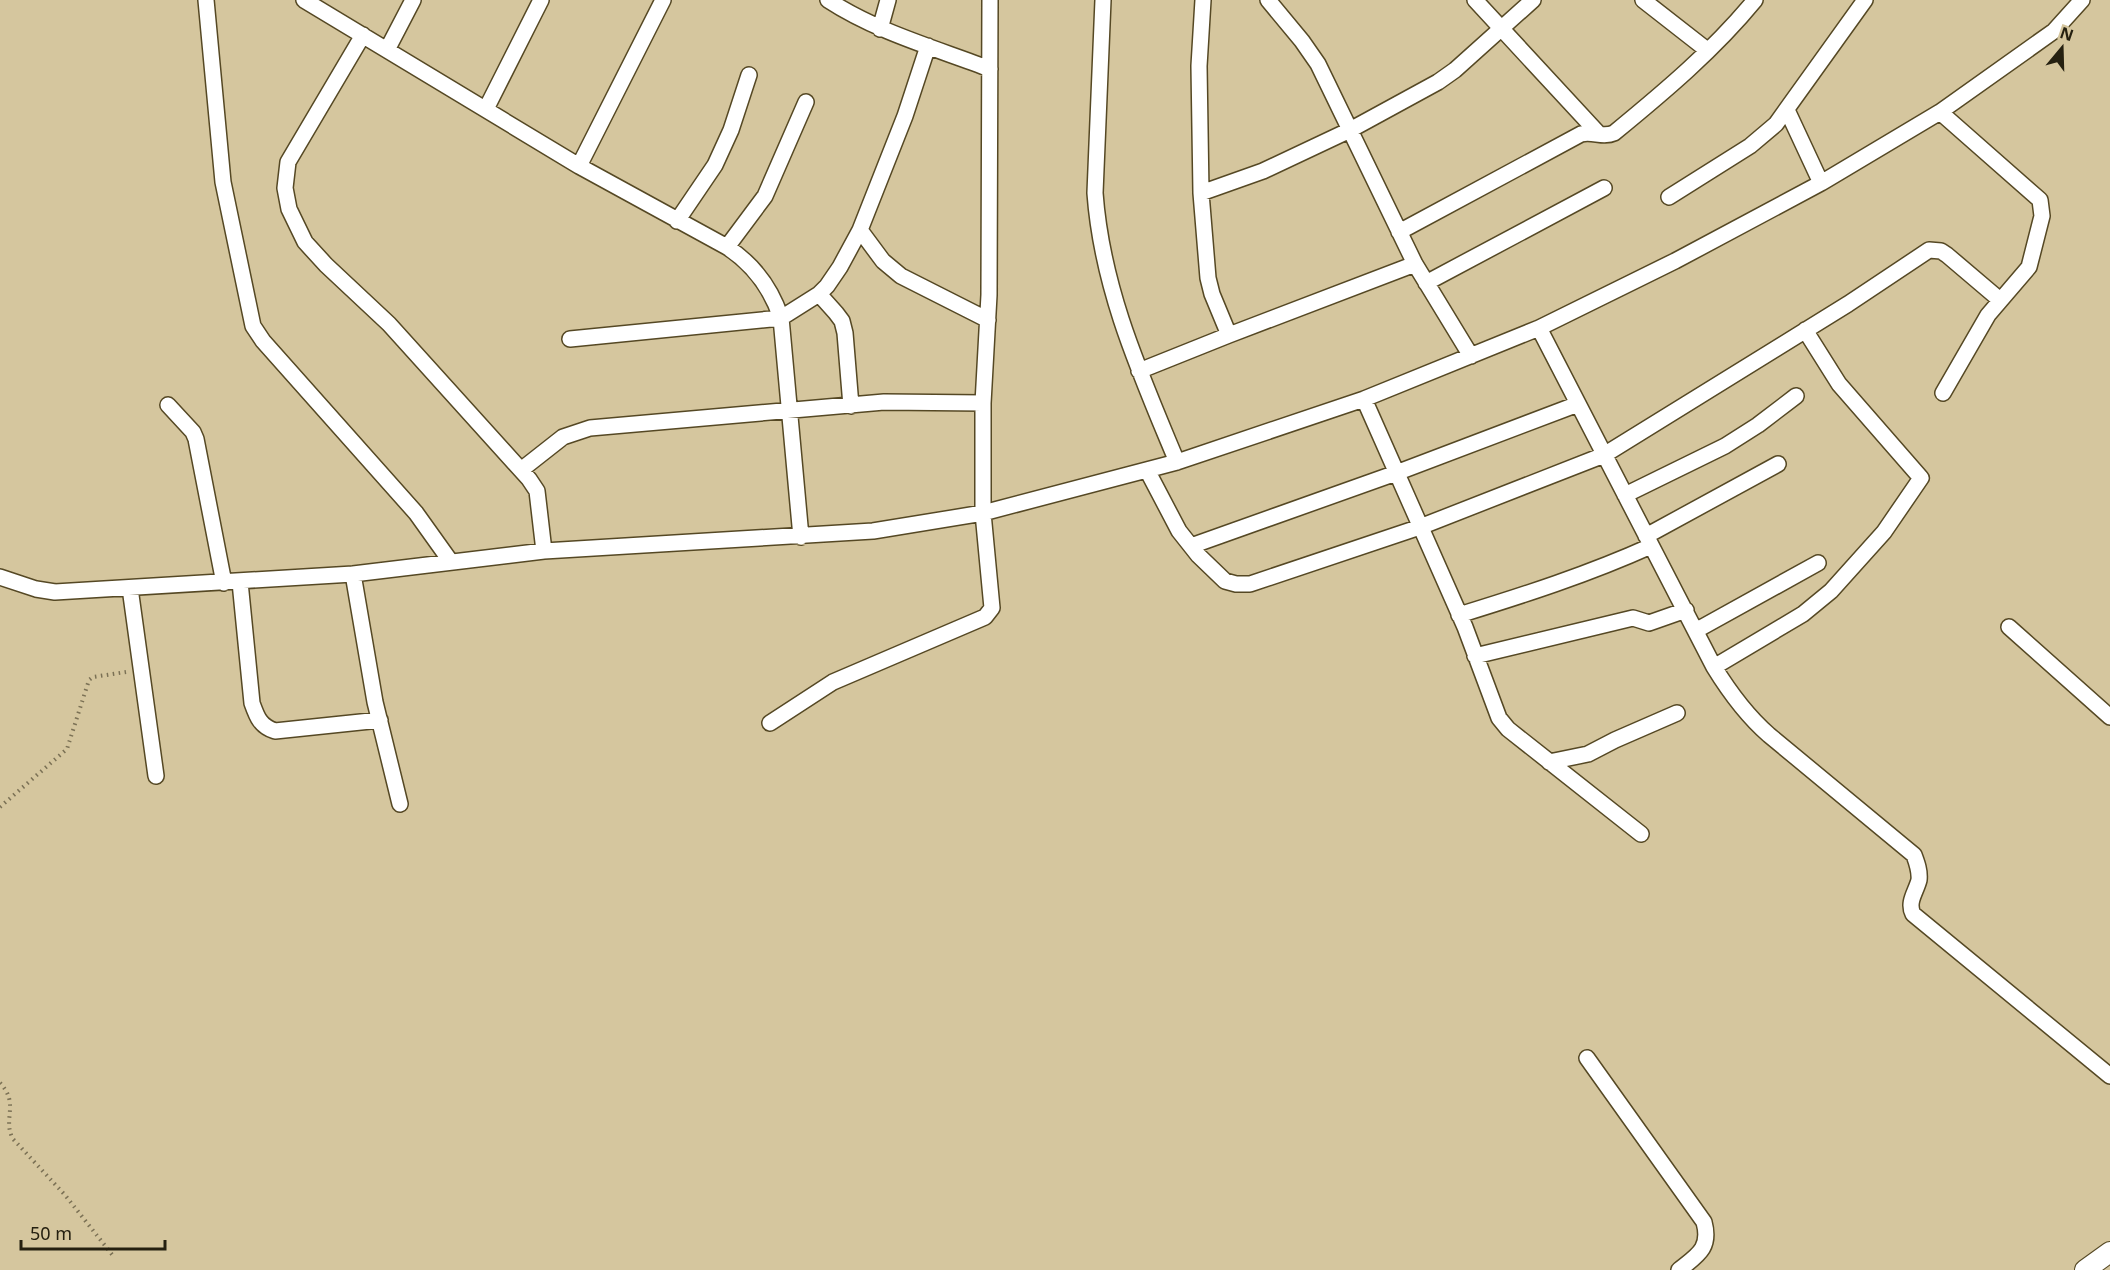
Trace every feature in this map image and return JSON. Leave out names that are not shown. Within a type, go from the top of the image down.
[{"type":"street","points":[[206,0],[223,182],[253,326],[263,341],[416,513],[452,562]]},
{"type":"street","points":[[304,0],[579,166],[727,247],[743,257],[758,272],[782,318],[801,537]]},
{"type":"street","points":[[387,50],[413,0]]},
{"type":"street","points":[[486,109],[541,0]]},
{"type":"street","points":[[579,166],[663,0]]},
{"type":"street","points":[[828,0],[853,16],[880,28],[990,69]]},
{"type":"street","points":[[880,28],[888,0]]},
{"type":"street","points":[[770,723],[833,682],[985,617],[992,608],[993,596],[983,513],[983,403],[988,320],[990,0]]},
{"type":"street","points":[[1103,0],[1095,193],[1097,219],[1106,271],[1140,371],[1177,462]]},
{"type":"street","points":[[1203,0],[1199,66],[1202,193],[1208,278],[1229,335]]},
{"type":"street","points":[[1268,0],[1302,40],[1318,64],[1415,264],[1472,356]]},
{"type":"street","points":[[1475,0],[1599,134]]},
{"type":"street","points":[[1202,193],[1263,171],[1350,130],[1438,82],[1455,70],[1533,0]]},
{"type":"street","points":[[1643,0],[1707,50]]},
{"type":"street","points":[[1399,232],[1581,134],[1589,132],[1608,136],[1614,133],[1668,88],[1742,16],[1755,0]]},
{"type":"street","points":[[1669,197],[1750,146],[1776,124],[1865,0]]},
{"type":"street","points":[[0,577],[36,589],[55,592],[353,574],[544,551],[873,531],[983,513],[1177,462],[1364,399],[1472,356],[1539,328],[1675,261],[1821,183],[1940,112],[2054,31],[2082,0]]},
{"type":"street","points":[[363,35],[288,162],[285,188],[289,209],[305,242],[389,324],[537,491],[544,551]]},
{"type":"street","points":[[570,339],[782,318],[819,294],[840,267],[860,230],[902,126],[928,46]]},
{"type":"street","points":[[677,220],[715,165],[731,130],[749,75]]},
{"type":"street","points":[[727,247],[765,196],[806,102]]},
{"type":"street","points":[[1787,110],[1821,183]]},
{"type":"street","points":[[1940,112],[2040,200],[2042,216],[2029,267],[1988,315],[1943,393]]},
{"type":"street","points":[[1426,284],[1604,189]]},
{"type":"street","points":[[860,230],[883,261],[901,276],[988,320]]},
{"type":"street","points":[[1147,470],[1179,531],[1198,555],[1225,581],[1250,584],[1420,527],[1604,455],[1929,250],[1941,251],[1947,255],[2000,300]]},
{"type":"street","points":[[1140,371],[1415,264]]},
{"type":"street","points":[[819,294],[842,321],[851,406]]},
{"type":"street","points":[[1539,328],[1714,667],[1733,697],[1751,719],[1914,855],[1918,864],[1919,880],[1910,903],[1913,914],[2110,1076]]},
{"type":"street","points":[[1714,667],[1803,614],[1831,591],[1884,532],[1921,478],[1839,384],[1805,330]]},
{"type":"street","points":[[1625,495],[1725,446],[1758,425],[1796,396]]},
{"type":"street","points":[[1364,399],[1459,615],[1500,718],[1508,729],[1641,834]]},
{"type":"street","points":[[520,470],[563,437],[590,428],[902,402],[983,403]]},
{"type":"street","points":[[1191,546],[1396,473],[1578,404]]},
{"type":"street","points":[[168,405],[193,432],[196,439],[232,582],[252,703],[257,718],[267,729],[275,731],[380,720]]},
{"type":"street","points":[[1459,615],[1525,595],[1613,563],[1778,464]]},
{"type":"street","points":[[1696,630],[1818,563]]},
{"type":"street","points":[[353,574],[380,720],[400,804]]},
{"type":"street","points":[[130,588],[156,776]]},
{"type":"street","points":[[1475,656],[1633,618],[1648,623],[1686,610]]},
{"type":"street","points":[[2009,627],[2110,717]]},
{"type":"street","points":[[1549,762],[1588,754],[1677,713]]},
{"type":"street","points":[[1587,1058],[1704,1222],[1707,1233],[1706,1242],[1697,1256],[1679,1270]]},
{"type":"street","points":[[2085,1270],[2110,1252]]},
{"type":"path","points":[[0,807],[67,749],[89,680],[93,677],[142,670]]},
{"type":"path","points":[[0,1083],[10,1098],[9,1133],[65,1195],[114,1257]]}]
